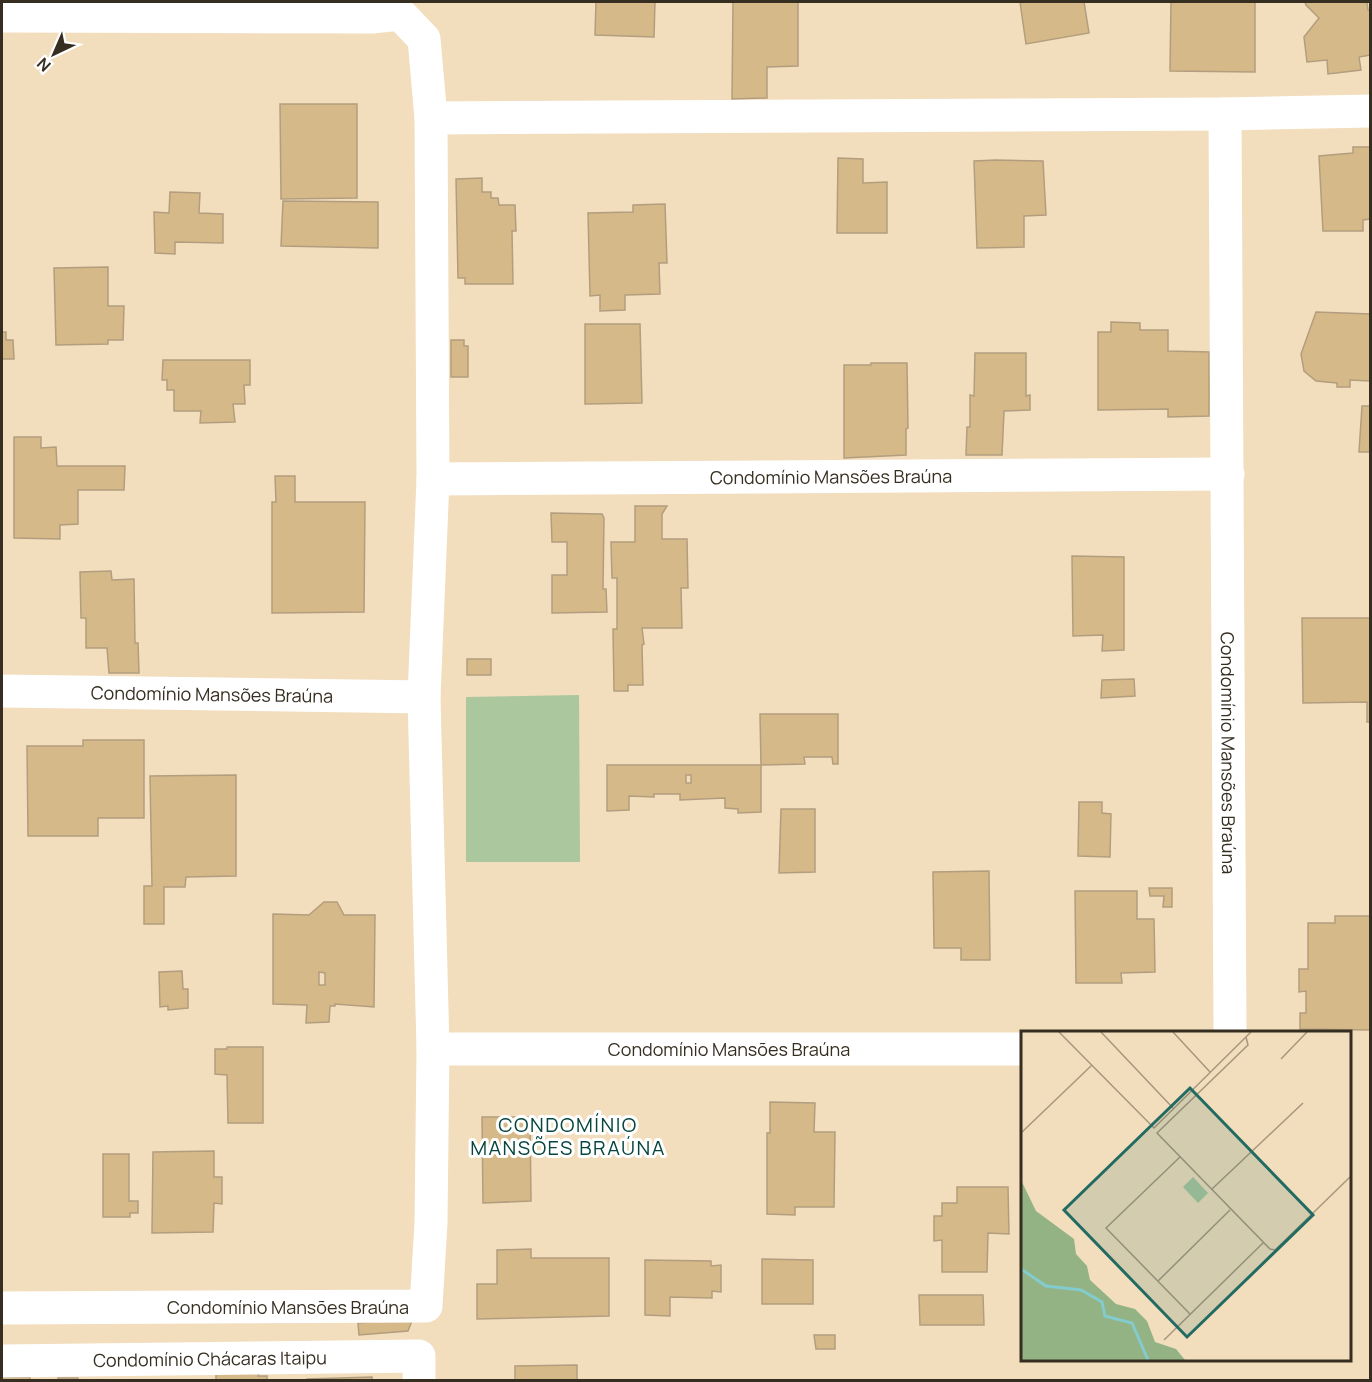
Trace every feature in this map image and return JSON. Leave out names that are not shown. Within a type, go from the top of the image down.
[{"type":"street","name":"Condomínio Mansões Braúna","points":[[2,16],[372,17],[400,14],[424,39],[430,118],[433,479],[424,697],[434,1049],[426,1306],[2,1308]]},
{"type":"street","points":[[430,118],[1225,114],[1371,111]]},
{"type":"street","name":"Condomínio Mansões Braúna","points":[[1225,114],[1230,1031]]},
{"type":"street","name":"Condomínio Mansões Braúna","points":[[433,479],[1228,474]]},
{"type":"street","name":"Condomínio Mansões Braúna","points":[[2,691],[424,697]]},
{"type":"street","name":"Condomínio Mansões Braúna","points":[[434,1049],[1021,1049]]},
{"type":"street","name":"Condomínio Chácaras Itaipu","points":[[2,1361],[202,1370],[419,1368]]},
{"type":"green space","points":[[579,695],[580,862],[466,862],[466,697]]},
{"type":"building","points":[[596,2],[655,2],[654,37],[595,35]]},
{"type":"building","points":[[733,2],[798,2],[798,66],[767,67],[767,98],[732,99]]},
{"type":"building","points":[[1020,2],[1084,2],[1089,33],[1026,44]]},
{"type":"building","points":[[1171,2],[1255,2],[1255,72],[1170,71]]},
{"type":"building","points":[[1305,2],[1367,2],[1368,10],[1370,10],[1370,55],[1359,57],[1361,70],[1328,74],[1327,60],[1307,62],[1304,37],[1319,18]]},
{"type":"building","points":[[280,104],[357,104],[357,198],[281,199]]},
{"type":"building","points":[[1353,147],[1370,147],[1370,219],[1363,220],[1363,231],[1323,231],[1319,156],[1353,153]]},
{"type":"building","points":[[838,158],[863,159],[863,183],[887,182],[887,233],[837,233]]},
{"type":"building","points":[[974,161],[1043,161],[1046,215],[1024,216],[1024,247],[977,248]]},
{"type":"building","points":[[482,178],[482,192],[491,192],[491,198],[498,198],[499,205],[515,205],[516,231],[512,231],[513,284],[465,284],[465,278],[458,278],[456,179]]},
{"type":"building","points":[[170,192],[200,193],[199,213],[223,214],[223,243],[175,242],[175,254],[155,253],[154,212],[169,213]]},
{"type":"building","points":[[283,201],[378,202],[378,248],[281,246]]},
{"type":"building","points":[[665,204],[667,263],[659,263],[660,294],[625,295],[625,310],[600,311],[600,295],[590,296],[588,213],[633,212],[633,205]]},
{"type":"building","points":[[108,267],[108,306],[124,306],[123,340],[108,340],[108,344],[56,345],[54,268]]},
{"type":"building","points":[[1316,312],[1370,314],[1370,381],[1350,380],[1350,387],[1337,387],[1337,383],[1316,381],[1304,371],[1301,354]]},
{"type":"building","points":[[1111,322],[1140,323],[1140,330],[1168,330],[1168,351],[1209,352],[1209,416],[1168,417],[1168,409],[1098,410],[1098,332],[1111,332]]},
{"type":"building","points":[[585,324],[640,324],[642,403],[585,404]]},
{"type":"building","points":[[2,332],[6,332],[6,340],[13,340],[14,359],[2,359]]},
{"type":"building","points":[[451,340],[464,340],[464,346],[468,346],[468,377],[451,377]]},
{"type":"building","points":[[975,353],[1026,353],[1026,396],[1030,395],[1030,410],[1004,411],[1002,455],[966,455],[967,427],[970,427],[970,395],[974,396]]},
{"type":"building","points":[[163,360],[250,360],[250,385],[244,385],[245,404],[233,404],[235,422],[200,423],[201,411],[174,411],[174,390],[167,390],[167,380],[162,380]]},
{"type":"building","points":[[871,363],[907,363],[906,455],[844,458],[844,365],[871,365]]},
{"type":"building","points":[[1362,406],[1370,406],[1370,452],[1359,452]]},
{"type":"building","points":[[14,437],[41,437],[41,448],[56,447],[57,466],[125,466],[124,490],[78,490],[78,524],[60,525],[60,539],[14,538]]},
{"type":"building","points":[[275,476],[295,476],[295,502],[365,502],[364,612],[272,613],[272,502],[276,502]]},
{"type":"building","points":[[635,506],[667,506],[662,514],[662,539],[687,539],[688,588],[681,588],[682,628],[642,628],[643,685],[628,685],[628,691],[614,691],[613,629],[617,629],[617,578],[612,578],[611,542],[635,542]]},
{"type":"building","points":[[551,513],[602,514],[604,518],[603,589],[606,589],[607,612],[552,613],[552,575],[567,575],[567,542],[552,542]]},
{"type":"building","points":[[1072,556],[1124,557],[1124,650],[1102,651],[1103,635],[1073,636]]},
{"type":"building","points":[[111,571],[112,580],[134,579],[135,643],[138,643],[139,673],[109,673],[107,648],[86,648],[86,618],[81,618],[80,572]]},
{"type":"building","points":[[1302,618],[1370,618],[1370,722],[1367,722],[1367,702],[1303,703]]},
{"type":"building","points":[[467,659],[491,659],[491,675],[467,675]]},
{"type":"building","points":[[1134,679],[1135,696],[1101,698],[1102,680]]},
{"type":"building","points":[[760,714],[838,714],[838,764],[833,764],[832,757],[804,757],[805,764],[761,765]]},
{"type":"building","points":[[83,740],[144,740],[144,818],[98,818],[98,836],[28,836],[27,746],[83,746]]},
{"type":"building","points":[[607,765],[761,765],[761,812],[738,813],[738,809],[725,808],[725,798],[680,800],[680,794],[654,794],[654,797],[629,796],[629,810],[607,811]],"holes":[[[686,775],[691,775],[691,783],[686,783]]]},
{"type":"building","points":[[236,775],[236,876],[186,877],[185,887],[164,887],[164,924],[144,924],[144,886],[152,886],[150,776]]},
{"type":"building","points":[[1079,802],[1102,802],[1102,813],[1111,814],[1110,857],[1078,856]]},
{"type":"building","points":[[781,809],[815,809],[815,872],[779,873]]},
{"type":"building","points":[[989,871],[990,960],[961,960],[961,948],[934,948],[933,872]]},
{"type":"building","points":[[1149,888],[1172,888],[1172,907],[1163,907],[1164,896],[1150,896]]},
{"type":"building","points":[[1075,891],[1137,891],[1137,919],[1154,919],[1155,972],[1121,973],[1122,983],[1076,983]]},
{"type":"building","points":[[324,902],[337,902],[344,915],[375,915],[374,1007],[335,1004],[335,1006],[330,1006],[329,1022],[306,1023],[307,1005],[273,1004],[273,914],[309,915]],"holes":[[[319,972],[325,973],[325,985],[319,985]]]},
{"type":"building","points":[[1335,916],[1370,916],[1370,1030],[1300,1029],[1300,1013],[1306,1013],[1306,991],[1299,992],[1299,969],[1308,969],[1308,923],[1335,923]]},
{"type":"building","points":[[182,971],[183,989],[188,989],[188,1008],[168,1010],[168,1006],[160,1007],[159,972]]},
{"type":"building","points":[[227,1047],[263,1047],[263,1123],[228,1123],[227,1075],[215,1074],[215,1049],[227,1049]]},
{"type":"building","points":[[770,1102],[815,1103],[814,1132],[835,1132],[834,1207],[795,1207],[795,1215],[767,1214],[767,1133],[770,1133]]},
{"type":"building","points":[[482,1117],[530,1117],[531,1201],[483,1203]]},
{"type":"building","points":[[214,1151],[214,1177],[222,1177],[222,1204],[214,1203],[213,1232],[152,1233],[153,1152]]},
{"type":"building","points":[[103,1154],[129,1154],[129,1201],[138,1201],[138,1213],[130,1213],[130,1217],[103,1217]]},
{"type":"building","points":[[957,1187],[1008,1187],[1009,1234],[988,1233],[987,1272],[942,1272],[942,1240],[934,1241],[934,1216],[942,1216],[942,1203],[957,1203]]},
{"type":"building","points":[[531,1249],[531,1258],[609,1258],[609,1316],[477,1319],[477,1284],[497,1284],[497,1250]]},
{"type":"building","points":[[762,1259],[813,1260],[813,1304],[762,1304]]},
{"type":"building","points":[[645,1260],[711,1261],[711,1266],[721,1265],[721,1292],[712,1291],[712,1298],[670,1297],[670,1316],[645,1315]]},
{"type":"building","points":[[919,1295],[983,1295],[984,1325],[920,1325]]},
{"type":"building","points":[[413,1318],[408,1331],[359,1335],[358,1323]]},
{"type":"building","points":[[814,1335],[835,1335],[835,1349],[816,1349]]},
{"type":"building","points":[[577,1365],[577,1380],[515,1380],[515,1366]]},
{"type":"building","points":[[216,1373],[259,1373],[258,1376],[267,1376],[267,1380],[216,1380]]},
{"type":"building","points":[[2,1377],[30,1377],[30,1380],[2,1380]]},
{"type":"building","points":[[372,1377],[372,1380],[307,1380],[307,1379]]},
{"type":"building","points":[[58,1378],[78,1378],[78,1380],[58,1380]]},
{"type":"district","name":"CONDOMÍNIO MANSÕES BRAÚNA","points":[[568,1136]]}]
